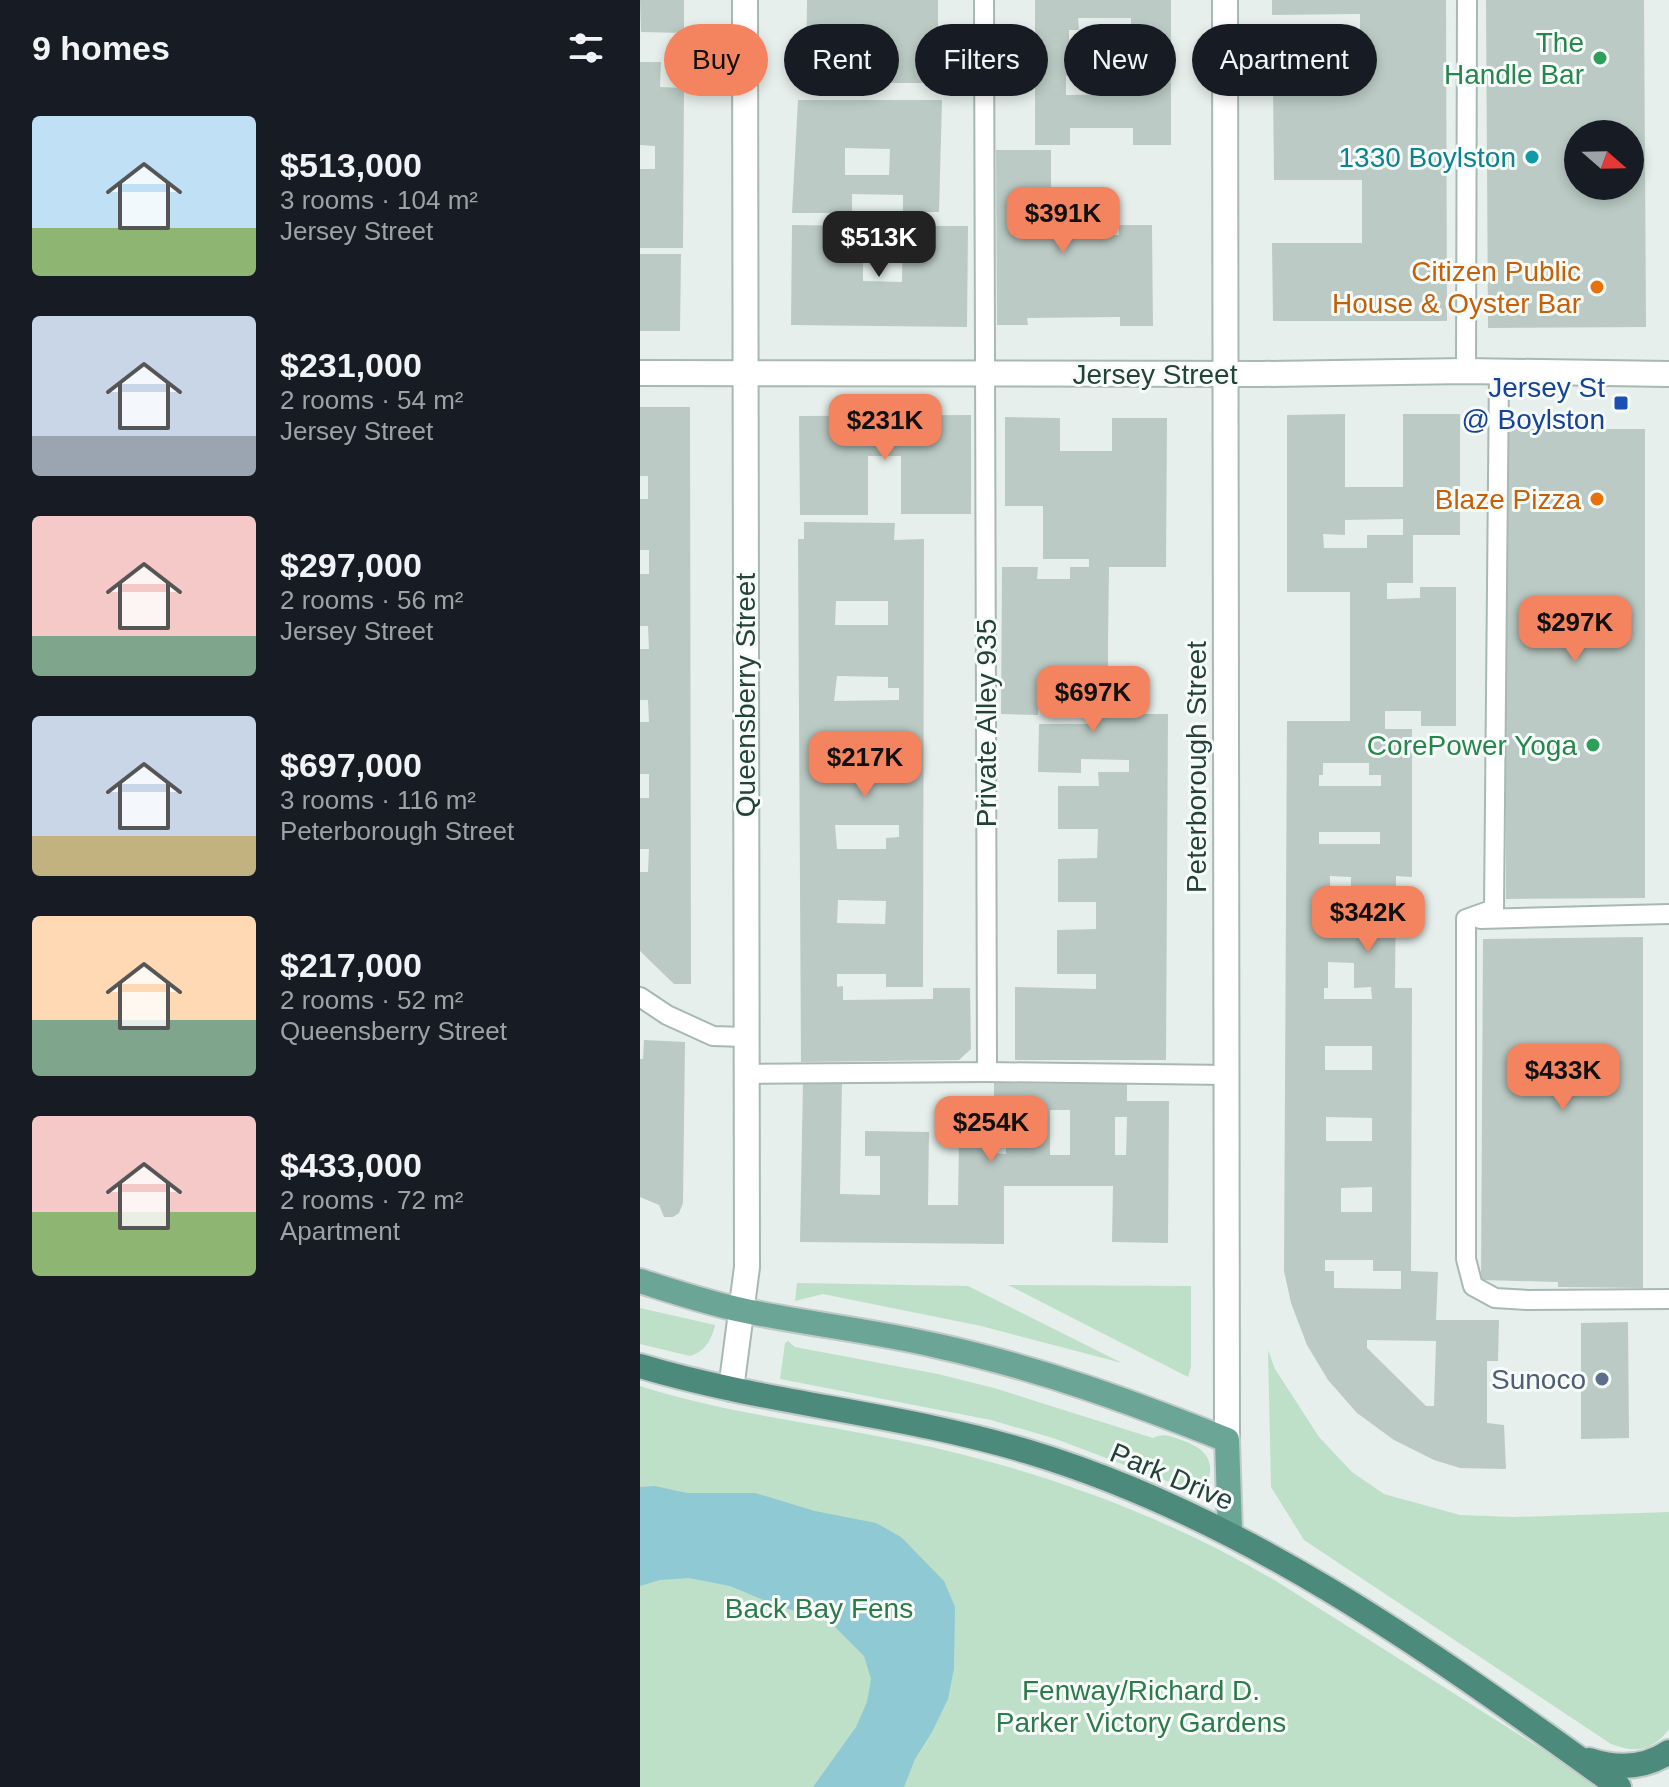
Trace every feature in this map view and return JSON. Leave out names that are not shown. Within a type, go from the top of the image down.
[{"type":"highway","name":"Park Drive","points":[[640,1366],[731,1389],[926,1425],[1031,1452],[1134,1490],[1230,1533],[1361,1610],[1619,1787]]},
{"type":"highway","points":[[1571,1754],[1627,1767],[1648,1764],[1669,1752]]},
{"type":"main road","name":"Park Drive","points":[[640,1281],[743,1310],[936,1345],[1033,1370],[1128,1401],[1227,1440]]},
{"type":"main road","name":"Peterborough Street","points":[[1227,1440],[1230,1533]]},
{"type":"street","name":"Queensberry Street","points":[[731,1389],[747,1267],[745,0]]},
{"type":"street","name":"Peterborough Street","points":[[1225,0],[1227,1440]]},
{"type":"street","name":"Jersey Street","points":[[640,373],[1225,374],[1466,371],[1669,374]]},
{"type":"lane","name":"Private Alley 935","points":[[984,0],[987,1072]]},
{"type":"lane","points":[[1466,371],[1467,0]]},
{"type":"lane","points":[[1466,919],[1494,909],[1499,372]]},
{"type":"lane","points":[[1466,919],[1669,914]]},
{"type":"lane","points":[[1466,919],[1466,1259],[1473,1286],[1495,1298],[1669,1299]]},
{"type":"lane","points":[[640,997],[667,1015],[713,1036],[745,1037]]},
{"type":"lane","points":[[745,1074],[987,1072],[1227,1075]]},
{"type":"green space","points":[[797,1283],[968,1286],[1122,1363],[981,1326],[823,1294],[795,1301]]},
{"type":"green space","points":[[1008,1285],[1191,1286],[1191,1367],[1188,1377]]},
{"type":"green space","points":[[640,1308],[715,1325],[714,1330],[704,1348],[690,1356],[640,1344]]},
{"type":"green space","points":[[788,1341],[795,1347],[938,1374],[994,1388],[1153,1438],[1165,1435],[1176,1438],[1207,1456],[1210,1468],[1207,1484],[1193,1491],[1056,1439],[991,1420],[780,1379],[785,1343]]},
{"type":"green space","points":[[1268,1350],[1275,1369],[1319,1437],[1352,1472],[1384,1494],[1460,1515],[1514,1517],[1669,1512],[1669,1729],[1663,1737],[1650,1746],[1636,1749],[1611,1744],[1304,1540],[1271,1487]]},
{"type":"green space","name":"Back Bay Fens","points":[[640,1386],[739,1411],[956,1453],[1098,1496],[1189,1535],[1276,1581],[1602,1787],[640,1787]]},
{"type":"water","points":[[655,1486],[687,1493],[755,1493],[815,1511],[876,1523],[901,1537],[944,1581],[955,1607],[954,1669],[948,1699],[915,1759],[904,1787],[813,1787],[856,1727],[867,1702],[871,1679],[864,1656],[829,1621],[775,1605],[730,1586],[689,1578],[660,1580],[640,1586],[640,1487]]},
{"type":"building","points":[[640,0],[684,0],[684,24],[664,24],[664,33],[641,32]]},
{"type":"building","points":[[807,0],[938,0],[938,24],[915,24],[915,83],[899,83],[899,24],[807,24]]},
{"type":"building","points":[[1035,0],[1171,0],[1171,24],[1131,24],[1131,18],[1078,18],[1078,24],[1064,24],[1064,96],[1171,96],[1171,145],[1133,145],[1133,128],[1070,128],[1070,145],[1035,145],[1035,96],[1048,96],[1048,24],[1035,24]]},
{"type":"building","points":[[1272,0],[1446,0],[1447,321],[1273,321],[1272,243],[1362,243],[1362,180],[1274,180],[1273,96],[1377,96],[1377,24],[1360,24],[1360,14],[1272,15]]},
{"type":"building","name":"1330 Boylston","points":[[1486,0],[1644,0],[1646,327],[1488,328]]},
{"type":"building","points":[[640,62],[661,62],[660,87],[664,87],[664,96],[684,96],[683,248],[640,248],[640,169],[655,169],[655,146],[640,145]]},
{"type":"building","points":[[798,100],[942,100],[939,212],[903,212],[903,195],[852,194],[852,213],[792,213]],"holes":[[[845,148],[890,149],[889,175],[845,175]]]},
{"type":"building","points":[[996,150],[1051,150],[1051,236],[1119,235],[1119,225],[1152,225],[1153,326],[1120,326],[1120,317],[1027,318],[1028,325],[997,325]]},
{"type":"building","points":[[792,225],[863,226],[863,281],[902,282],[903,226],[968,226],[967,327],[791,325]]},
{"type":"building","points":[[640,254],[681,254],[680,331],[640,331]]},
{"type":"building","points":[[640,407],[690,407],[691,984],[674,984],[640,951],[640,872],[648,872],[649,849],[640,849],[640,798],[649,798],[649,774],[640,774],[640,722],[649,722],[648,700],[640,700],[640,649],[649,649],[648,626],[640,626],[640,574],[649,574],[649,550],[640,550],[640,499],[648,499],[648,476],[640,476]]},
{"type":"building","points":[[1345,414],[1345,487],[1403,487],[1403,414],[1460,414],[1460,535],[1413,535],[1413,583],[1387,583],[1387,599],[1420,598],[1420,587],[1456,587],[1456,726],[1421,726],[1421,711],[1385,711],[1385,729],[1412,729],[1412,877],[1396,876],[1395,988],[1412,988],[1411,1271],[1438,1272],[1436,1320],[1499,1320],[1498,1361],[1487,1361],[1487,1423],[1504,1425],[1506,1469],[1460,1468],[1434,1460],[1394,1440],[1357,1413],[1328,1380],[1307,1345],[1291,1303],[1284,1271],[1287,721],[1350,721],[1350,592],[1287,592],[1287,415]],"holes":[[[1403,519],[1403,535],[1367,535],[1367,548],[1324,548],[1323,534],[1345,535],[1345,520]],[[1323,763],[1369,763],[1369,775],[1381,775],[1381,786],[1319,786],[1319,775],[1323,775]],[[1319,832],[1380,832],[1380,844],[1319,844]],[[1330,876],[1351,877],[1351,899],[1330,899]],[[1328,962],[1354,963],[1354,988],[1371,987],[1372,999],[1324,999],[1324,988],[1328,988]],[[1325,1046],[1372,1046],[1372,1070],[1325,1070]],[[1326,1117],[1372,1118],[1372,1141],[1326,1141]],[[1372,1187],[1372,1212],[1341,1212],[1341,1188]],[[1325,1260],[1373,1260],[1373,1271],[1401,1271],[1401,1289],[1334,1288],[1334,1271],[1325,1271]],[[1367,1340],[1436,1341],[1434,1406],[1426,1406],[1367,1348]]]},
{"type":"building","points":[[971,415],[971,514],[901,514],[901,456],[868,456],[868,515],[800,515],[799,416]]},
{"type":"building","points":[[1005,417],[1060,418],[1060,451],[1112,451],[1112,418],[1167,418],[1166,567],[1109,567],[1108,640],[1108,714],[1168,714],[1166,1060],[1015,1060],[1015,987],[1096,989],[1096,974],[1057,974],[1057,930],[1096,929],[1096,902],[1058,902],[1058,859],[1097,858],[1098,829],[1058,829],[1058,786],[1099,786],[1098,772],[1129,772],[1129,760],[1081,759],[1081,773],[1038,772],[1039,724],[1088,724],[1088,714],[1070,714],[1070,703],[1038,703],[1038,715],[1001,714],[1002,567],[1038,567],[1037,579],[1070,579],[1070,567],[1089,567],[1089,559],[1043,559],[1043,506],[1005,506]]},
{"type":"building","points":[[1506,429],[1645,429],[1645,898],[1506,899]]},
{"type":"building","points":[[804,522],[895,523],[894,540],[924,539],[923,987],[886,987],[886,974],[837,974],[837,987],[843,986],[843,1000],[933,999],[933,988],[970,988],[971,1049],[959,1060],[801,1062],[798,539],[804,539]],"holes":[[[836,601],[888,601],[888,625],[835,625]],[[837,676],[888,677],[888,688],[899,688],[899,700],[834,701]],[[873,750],[873,758],[886,758],[886,766],[874,767],[874,775],[834,775],[834,751]],[[835,825],[899,825],[899,837],[886,838],[886,849],[837,849]],[[838,900],[886,901],[885,924],[837,923]]]},
{"type":"building","points":[[1643,937],[1643,1288],[1558,1287],[1558,1282],[1481,1280],[1483,939]]},
{"type":"building","points":[[644,1040],[685,1042],[683,1203],[679,1213],[673,1217],[664,1217],[659,1205],[640,1197],[640,1059],[643,1059]]},
{"type":"building","points":[[803,1081],[842,1081],[840,1194],[880,1195],[880,1156],[865,1156],[865,1131],[929,1132],[928,1205],[958,1205],[959,1139],[948,1139],[947,1100],[994,1100],[994,1083],[1127,1084],[1127,1101],[1169,1101],[1168,1243],[1112,1242],[1113,1186],[1004,1186],[1004,1244],[800,1242]],"holes":[[[1050,1110],[1070,1110],[1070,1155],[1050,1155]],[[1115,1117],[1127,1117],[1126,1155],[1115,1155]],[[994,1118],[1006,1118],[1006,1154],[994,1153]]]},
{"type":"building","points":[[1628,1322],[1629,1438],[1581,1439],[1581,1323]]},
{"type":"place","name":"The Handle Bar","points":[[1600,58]]},
{"type":"place","name":"1330 Boylston","points":[[1532,157]]},
{"type":"place","name":"Citizen Public House & Oyster Bar","points":[[1597,287]]},
{"type":"place","name":"Jersey St @ Boylston","points":[[1621,403]]},
{"type":"place","name":"Blaze Pizza","points":[[1597,499]]},
{"type":"place","name":"CorePower Yoga","points":[[1593,745]]},
{"type":"place","name":"Sunoco","points":[[1602,1379]]},
{"type":"park label","name":"Fenway/Richard D. Parker Victory Gardens","points":[[1141,1706]]}]
